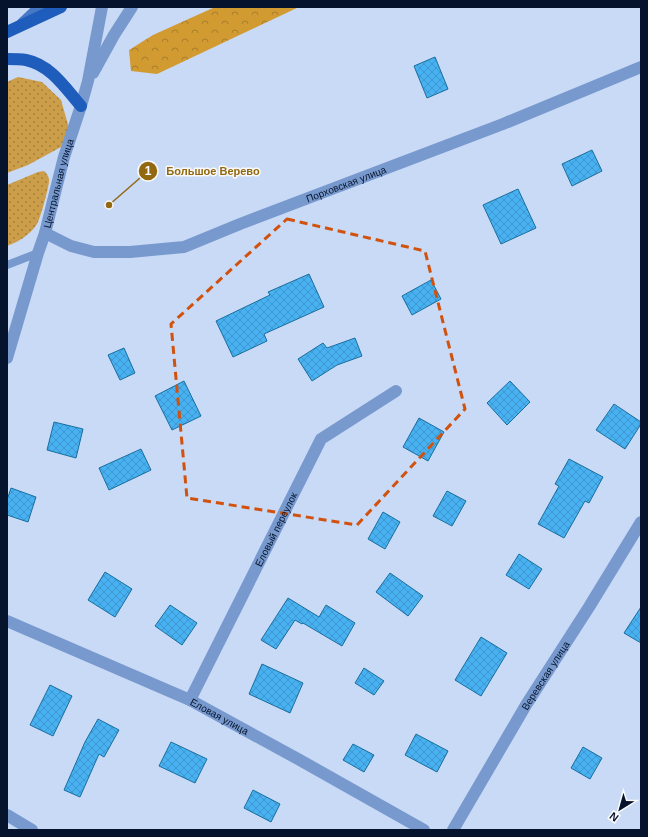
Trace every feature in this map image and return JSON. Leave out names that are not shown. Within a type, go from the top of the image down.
[{"type":"main road","points":[[12,30],[61,7]]},
{"type":"main road","points":[[7,59],[26,60],[42,66],[54,75],[81,106]]},
{"type":"street","points":[[12,30],[40,7]]},
{"type":"street","name":"Центральная улица","points":[[7,358],[45,234],[64,157],[88,81],[102,7]]},
{"type":"street","points":[[88,81],[132,7]]},
{"type":"street","name":"Порховская улица","points":[[45,234],[71,246],[94,252],[130,252],[184,247],[240,224],[503,124],[641,67]]},
{"type":"street","name":"Еловый переулок","points":[[190,700],[321,439],[396,391]]},
{"type":"street","name":"Веревская улица","points":[[453,830],[526,705],[641,522]]},
{"type":"street","name":"Еловая улица","points":[[7,621],[190,700],[292,755],[424,830]]},
{"type":"street","points":[[7,815],[32,830]]},
{"type":"lane","points":[[7,265],[38,253]]},
{"type":"highlighted area","points":[[287,219],[425,251],[465,409],[357,525],[187,498],[171,324]]},
{"type":"shaded area","points":[[18,77],[42,82],[61,100],[69,128],[61,147],[28,165],[7,173],[7,82]]},
{"type":"shaded area","points":[[44,171],[48,176],[49,182],[37,224],[24,238],[7,246],[7,185]]},
{"type":"green space","points":[[215,7],[299,7],[157,74],[131,71],[129,50],[153,35]]},
{"type":"building","points":[[435,57],[448,89],[427,98],[414,66]]},
{"type":"building","points":[[592,150],[602,171],[572,186],[562,164]]},
{"type":"building","points":[[518,189],[536,228],[501,244],[483,205]]},
{"type":"building","points":[[309,274],[324,307],[264,334],[267,341],[233,357],[216,321],[270,295],[268,292]]},
{"type":"building","points":[[431,280],[441,299],[412,315],[402,296]]},
{"type":"building","points":[[355,338],[362,356],[337,365],[312,381],[298,359],[323,343],[327,348]]},
{"type":"building","points":[[124,348],[135,373],[120,380],[108,355]]},
{"type":"building","points":[[184,381],[201,416],[172,430],[155,396]]},
{"type":"building","points":[[510,381],[530,402],[507,425],[487,403]]},
{"type":"building","points":[[614,404],[641,422],[625,449],[596,430]]},
{"type":"building","points":[[419,418],[444,432],[428,461],[403,447]]},
{"type":"building","points":[[54,422],[83,429],[76,458],[47,450]]},
{"type":"building","points":[[141,449],[151,470],[109,490],[99,468]]},
{"type":"building","points":[[569,459],[603,477],[589,503],[585,501],[564,538],[538,524],[559,486],[555,484]]},
{"type":"building","points":[[11,488],[36,497],[28,522],[7,515],[7,500]]},
{"type":"building","points":[[447,491],[466,501],[452,526],[433,516]]},
{"type":"building","points":[[383,512],[400,522],[385,549],[368,539]]},
{"type":"building","points":[[519,554],[542,569],[529,589],[506,575]]},
{"type":"building","points":[[105,572],[132,589],[115,617],[88,600]]},
{"type":"building","points":[[390,573],[423,596],[408,616],[376,592]]},
{"type":"building","points":[[288,598],[319,617],[326,605],[355,623],[342,646],[303,623],[302,624],[295,620],[276,649],[261,640]]},
{"type":"building","points":[[170,605],[197,623],[182,645],[155,626]]},
{"type":"building","points":[[641,607],[641,643],[624,633]]},
{"type":"building","points":[[481,637],[507,653],[481,696],[455,680]]},
{"type":"building","points":[[262,664],[303,683],[290,713],[249,694]]},
{"type":"building","points":[[364,668],[384,681],[374,695],[355,683]]},
{"type":"building","points":[[50,685],[72,696],[53,736],[30,725]]},
{"type":"building","points":[[98,719],[119,730],[104,757],[99,754],[80,797],[64,790],[85,742]]},
{"type":"building","points":[[416,734],[448,751],[437,772],[405,755]]},
{"type":"building","points":[[171,742],[207,759],[195,783],[159,766]]},
{"type":"building","points":[[353,744],[374,755],[364,772],[343,760]]},
{"type":"building","points":[[583,747],[602,758],[590,779],[571,768]]},
{"type":"building","points":[[253,790],[280,804],[271,822],[244,808]]},
{"type":"place","name":"Большое Верево","points":[[109,205]]}]
